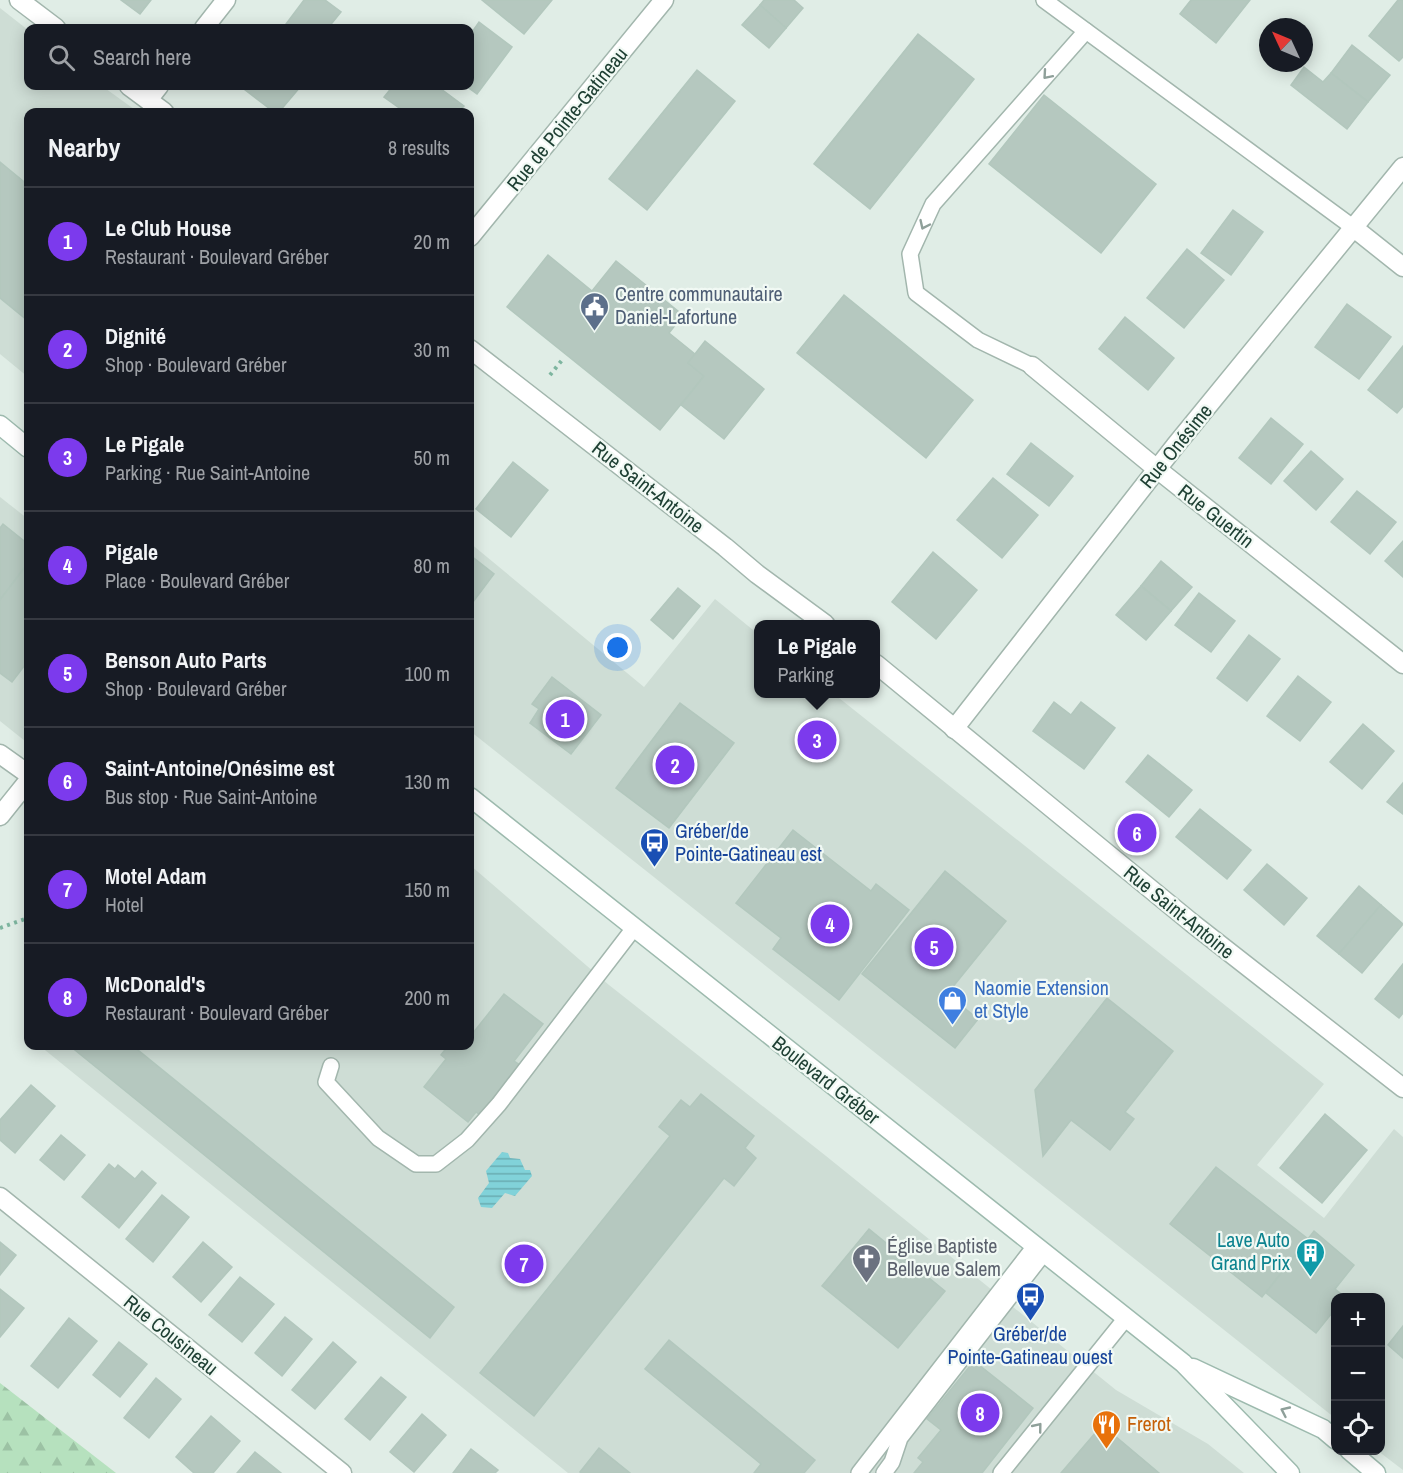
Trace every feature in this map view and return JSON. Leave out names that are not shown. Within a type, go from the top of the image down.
[{"type":"street","points":[[19,0],[51,24]]},
{"type":"street","points":[[207,24],[226,0]]},
{"type":"street","name":"Rue de Pointe-Gatineau","points":[[474,232],[663,0]]},
{"type":"street","points":[[134,90],[159,108]]},
{"type":"street","points":[[148,100],[156,90]]},
{"type":"street","name":"Rue Onésime","points":[[954,729],[1157,469],[1403,167]]},
{"type":"street","points":[[1354,228],[1403,267]]},
{"type":"street","name":"Rue Saint-Antoine","points":[[474,353],[757,574],[820,620]]},
{"type":"street","name":"Rue Guertin","points":[[1032,366],[1157,469],[1403,664]]},
{"type":"street","points":[[0,425],[24,445]]},
{"type":"street","name":"Rue Saint-Antoine","points":[[880,667],[1192,923],[1403,1088]]},
{"type":"street","points":[[0,754],[24,771]]},
{"type":"street","points":[[0,816],[24,787]]},
{"type":"street","name":"Boulevard Gréber","points":[[474,800],[1183,1363],[1290,1473]]},
{"type":"street","name":"Rue Cousineau","points":[[0,1197],[342,1473]]},
{"type":"street","name":"Boulevard Gréber","points":[[1183,1363],[1323,1429],[1331,1436]]},
{"type":"street","points":[[1355,1455],[1376,1473]]},
{"type":"lane","points":[[1044,0],[1354,228]]},
{"type":"lane","points":[[1032,366],[978,340],[916,293],[910,254],[933,204],[1086,31]]},
{"type":"lane","points":[[331,1066],[326,1082],[378,1138],[416,1164],[436,1164],[467,1140],[499,1104],[634,928]]},
{"type":"lane","points":[[859,1473],[1040,1250]]},
{"type":"lane","points":[[884,1473],[892,1462],[900,1438],[1040,1250]]},
{"type":"lane","points":[[1001,1473],[1126,1318]]},
{"type":"path","points":[[550,375],[563,359]]},
{"type":"path","points":[[0,928],[24,919]]},
{"type":"shaded area","points":[[0,8],[24,27],[24,90],[108,90],[132,108],[24,108],[24,374],[0,354]]},
{"type":"shaded area","points":[[0,497],[24,516],[24,740],[0,721]]},
{"type":"shaded area","points":[[474,546],[644,687],[715,599],[754,631],[754,698],[839,698],[1324,1084],[1257,1165],[1324,1218],[1394,1129],[1403,1137],[1403,1470],[1383,1455],[1385,1293],[1331,1293],[1331,1415],[474,734]]},
{"type":"shaded area","points":[[474,868],[609,985],[826,1156],[1116,1390],[1208,1444],[1244,1473],[568,1473],[45,1050],[474,1050]]},
{"type":"green space","points":[[0,1383],[116,1473],[0,1473]]},
{"type":"water","points":[[502,1152],[508,1153],[510,1158],[520,1159],[525,1170],[530,1170],[532,1176],[515,1196],[505,1193],[492,1208],[481,1207],[478,1198],[489,1183],[486,1171]]},
{"type":"building","points":[[121,0],[151,0],[140,14]]},
{"type":"building","points":[[304,0],[325,0],[341,12],[331,24],[286,24]]},
{"type":"building","points":[[482,0],[552,0],[524,34]]},
{"type":"building","points":[[764,0],[794,0],[803,8],[786,28],[760,5]]},
{"type":"building","points":[[1191,0],[1250,0],[1216,43],[1180,14]]},
{"type":"building","points":[[1398,0],[1403,0],[1403,57],[1399,61],[1369,36]]},
{"type":"building","points":[[760,5],[786,28],[769,48],[742,25]]},
{"type":"building","points":[[479,22],[512,47],[477,94],[472,90],[474,90],[474,29]]},
{"type":"building","points":[[918,34],[974,79],[870,209],[814,164]]},
{"type":"building","points":[[1352,45],[1390,75],[1368,102],[1331,73]]},
{"type":"building","points":[[697,70],[735,101],[647,210],[609,179]]},
{"type":"building","points":[[1300,72],[1310,72],[1323,82],[1331,73],[1368,102],[1347,129],[1291,85]]},
{"type":"building","points":[[245,90],[298,90],[282,108],[269,108]]},
{"type":"building","points":[[390,90],[442,90],[464,106],[462,108],[399,108],[384,97]]},
{"type":"building","points":[[1044,95],[1156,184],[1101,253],[989,164]]},
{"type":"building","points":[[0,162],[24,182],[24,318],[0,298]]},
{"type":"building","points":[[1233,210],[1263,232],[1231,275],[1201,253]]},
{"type":"building","points":[[1187,249],[1224,280],[1184,328],[1147,298]]},
{"type":"building","points":[[548,255],[592,291],[616,261],[683,315],[669,333],[695,354],[688,363],[704,376],[660,430],[507,307]]},
{"type":"building","points":[[844,295],[973,400],[926,458],[797,353]]},
{"type":"building","points":[[1347,304],[1391,337],[1359,379],[1315,347]]},
{"type":"building","points":[[1125,317],[1174,358],[1148,390],[1099,349]]},
{"type":"building","points":[[705,341],[764,389],[724,439],[681,405],[704,376],[688,363]]},
{"type":"building","points":[[1403,346],[1403,406],[1397,413],[1368,390]]},
{"type":"building","points":[[1271,418],[1303,444],[1271,484],[1239,458]]},
{"type":"building","points":[[1031,443],[1073,476],[1049,506],[1007,474]]},
{"type":"building","points":[[1311,451],[1343,479],[1316,510],[1284,481]]},
{"type":"building","points":[[513,462],[548,490],[511,537],[476,509]]},
{"type":"building","points":[[993,478],[1038,515],[1002,558],[957,520]]},
{"type":"building","points":[[1357,491],[1396,522],[1370,554],[1331,522]]},
{"type":"building","points":[[3,524],[24,541],[24,568],[0,600],[0,528]]},
{"type":"building","points":[[1403,541],[1403,577],[1385,561]]},
{"type":"building","points":[[933,552],[977,590],[936,639],[892,602]]},
{"type":"building","points":[[474,558],[494,574],[474,601]]},
{"type":"building","points":[[1161,561],[1192,587],[1171,611],[1141,586]]},
{"type":"building","points":[[24,568],[24,666],[12,682],[0,673],[0,600]]},
{"type":"building","points":[[1141,586],[1171,611],[1146,640],[1116,615]]},
{"type":"building","points":[[678,588],[700,606],[673,639],[651,620]]},
{"type":"building","points":[[1199,593],[1235,621],[1211,652],[1175,625]]},
{"type":"building","points":[[1249,635],[1280,659],[1247,701],[1217,678]]},
{"type":"building","points":[[1298,676],[1331,702],[1300,741],[1267,716]]},
{"type":"building","points":[[552,677],[601,715],[571,754],[530,723],[539,709],[532,704]]},
{"type":"building","points":[[1054,702],[1071,715],[1081,702],[1115,728],[1084,769],[1033,731]]},
{"type":"building","points":[[680,703],[734,743],[669,828],[616,788]]},
{"type":"building","points":[[1363,724],[1394,751],[1362,789],[1330,762]]},
{"type":"building","points":[[1148,755],[1192,790],[1169,817],[1126,782]]},
{"type":"building","points":[[1403,783],[1403,814],[1387,802]]},
{"type":"building","points":[[1200,809],[1251,850],[1227,879],[1176,837]]},
{"type":"building","points":[[793,830],[871,891],[876,884],[909,910],[839,1000],[773,949],[781,938],[736,903]]},
{"type":"building","points":[[1267,864],[1307,898],[1284,925],[1244,890]]},
{"type":"building","points":[[945,871],[1006,921],[947,994],[978,1019],[955,1048],[862,974]]},
{"type":"building","points":[[1359,886],[1381,905],[1339,954],[1317,936]]},
{"type":"building","points":[[1381,905],[1403,924],[1362,973],[1339,954]]},
{"type":"building","points":[[1403,964],[1403,1013],[1399,1018],[1375,999]]},
{"type":"building","points":[[504,994],[543,1024],[514,1061],[520,1065],[480,1115],[476,1112],[468,1122],[424,1087],[446,1059],[441,1055],[445,1050],[474,1050],[474,1032]]},
{"type":"building","points":[[1107,998],[1173,1051],[1125,1112],[1134,1119],[1110,1150],[1071,1120],[1043,1156],[1035,1090]]},
{"type":"building","points":[[75,1050],[138,1050],[454,1307],[430,1338]]},
{"type":"building","points":[[31,1085],[55,1106],[15,1153],[0,1140],[0,1120]]},
{"type":"building","points":[[701,1094],[754,1136],[745,1148],[756,1158],[734,1186],[724,1178],[534,1416],[480,1373],[670,1136],[659,1127],[681,1100],[690,1107]]},
{"type":"building","points":[[1325,1114],[1367,1150],[1322,1203],[1280,1168]]},
{"type":"building","points":[[61,1135],[85,1155],[64,1180],[40,1160]]},
{"type":"building","points":[[109,1164],[115,1169],[118,1165],[135,1179],[142,1171],[156,1183],[119,1228],[82,1197]]},
{"type":"building","points":[[1216,1167],[1308,1239],[1262,1297],[1170,1224]]},
{"type":"building","points":[[162,1195],[189,1217],[153,1262],[126,1239]]},
{"type":"building","points":[[869,1229],[945,1291],[898,1348],[822,1286]]},
{"type":"building","name":"Lave Auto Grand Prix","points":[[1314,1231],[1354,1265],[1335,1289],[1340,1293],[1331,1293],[1331,1314],[1316,1333],[1266,1293]]},
{"type":"building","points":[[0,1242],[16,1255],[0,1275]]},
{"type":"building","points":[[203,1242],[232,1267],[201,1302],[173,1277]]},
{"type":"building","points":[[240,1277],[274,1304],[242,1342],[209,1315]]},
{"type":"building","points":[[0,1289],[24,1308],[0,1337]]},
{"type":"building","points":[[285,1317],[312,1339],[282,1376],[255,1353]]},
{"type":"building","points":[[69,1318],[97,1341],[58,1388],[31,1366]]},
{"type":"building","points":[[1403,1326],[1403,1358],[1388,1345]]},
{"type":"building","points":[[669,1340],[815,1460],[804,1473],[754,1473],[761,1464],[645,1369]]},
{"type":"building","points":[[119,1342],[147,1364],[120,1397],[93,1375]]},
{"type":"building","points":[[333,1342],[356,1362],[315,1409],[292,1390]]},
{"type":"building","points":[[974,1361],[1033,1408],[982,1473],[914,1473],[923,1462],[918,1458],[941,1430],[927,1419]]},
{"type":"building","points":[[381,1377],[406,1397],[370,1440],[345,1419]]},
{"type":"building","points":[[156,1378],[181,1399],[149,1438],[124,1418]]},
{"type":"building","points":[[422,1414],[446,1435],[414,1472],[390,1452]]},
{"type":"building","points":[[211,1416],[240,1441],[213,1473],[194,1473],[176,1457]]},
{"type":"building","name":"Frerot","points":[[1102,1425],[1159,1473],[1061,1473]]},
{"type":"building","points":[[599,1448],[630,1473],[581,1473]]},
{"type":"building","points":[[471,1449],[498,1470],[495,1473],[453,1473]]},
{"type":"building","points":[[255,1452],[281,1473],[237,1473]]},
{"type":"place","name":"Centre communautaire Daniel-Lafortune","points":[[594,332]]},
{"type":"place","name":"Le Club House","points":[[565,719]]},
{"type":"place","name":"Le Pigale","points":[[817,740]]},
{"type":"place","name":"Dignité","points":[[675,765]]},
{"type":"place","name":"Saint-Antoine/Onésime est","points":[[1137,833]]},
{"type":"place","name":"Gréber/de Pointe-Gatineau est","points":[[654,868]]},
{"type":"place","name":"Pigale","points":[[830,924]]},
{"type":"place","name":"Benson Auto Parts","points":[[934,947]]},
{"type":"place","name":"Naomie Extension et Style","points":[[953,1026]]},
{"type":"place","name":"Motel Adam","points":[[524,1264]]},
{"type":"place","name":"Lave Auto Grand Prix","points":[[1311,1278]]},
{"type":"place","name":"Église Baptiste Bellevue Salem","points":[[866,1284]]},
{"type":"place","name":"Gréber/de Pointe-Gatineau ouest","points":[[1030,1322]]},
{"type":"place","name":"McDonald's","points":[[980,1413]]},
{"type":"place","name":"Frerot","points":[[1106,1450]]}]
